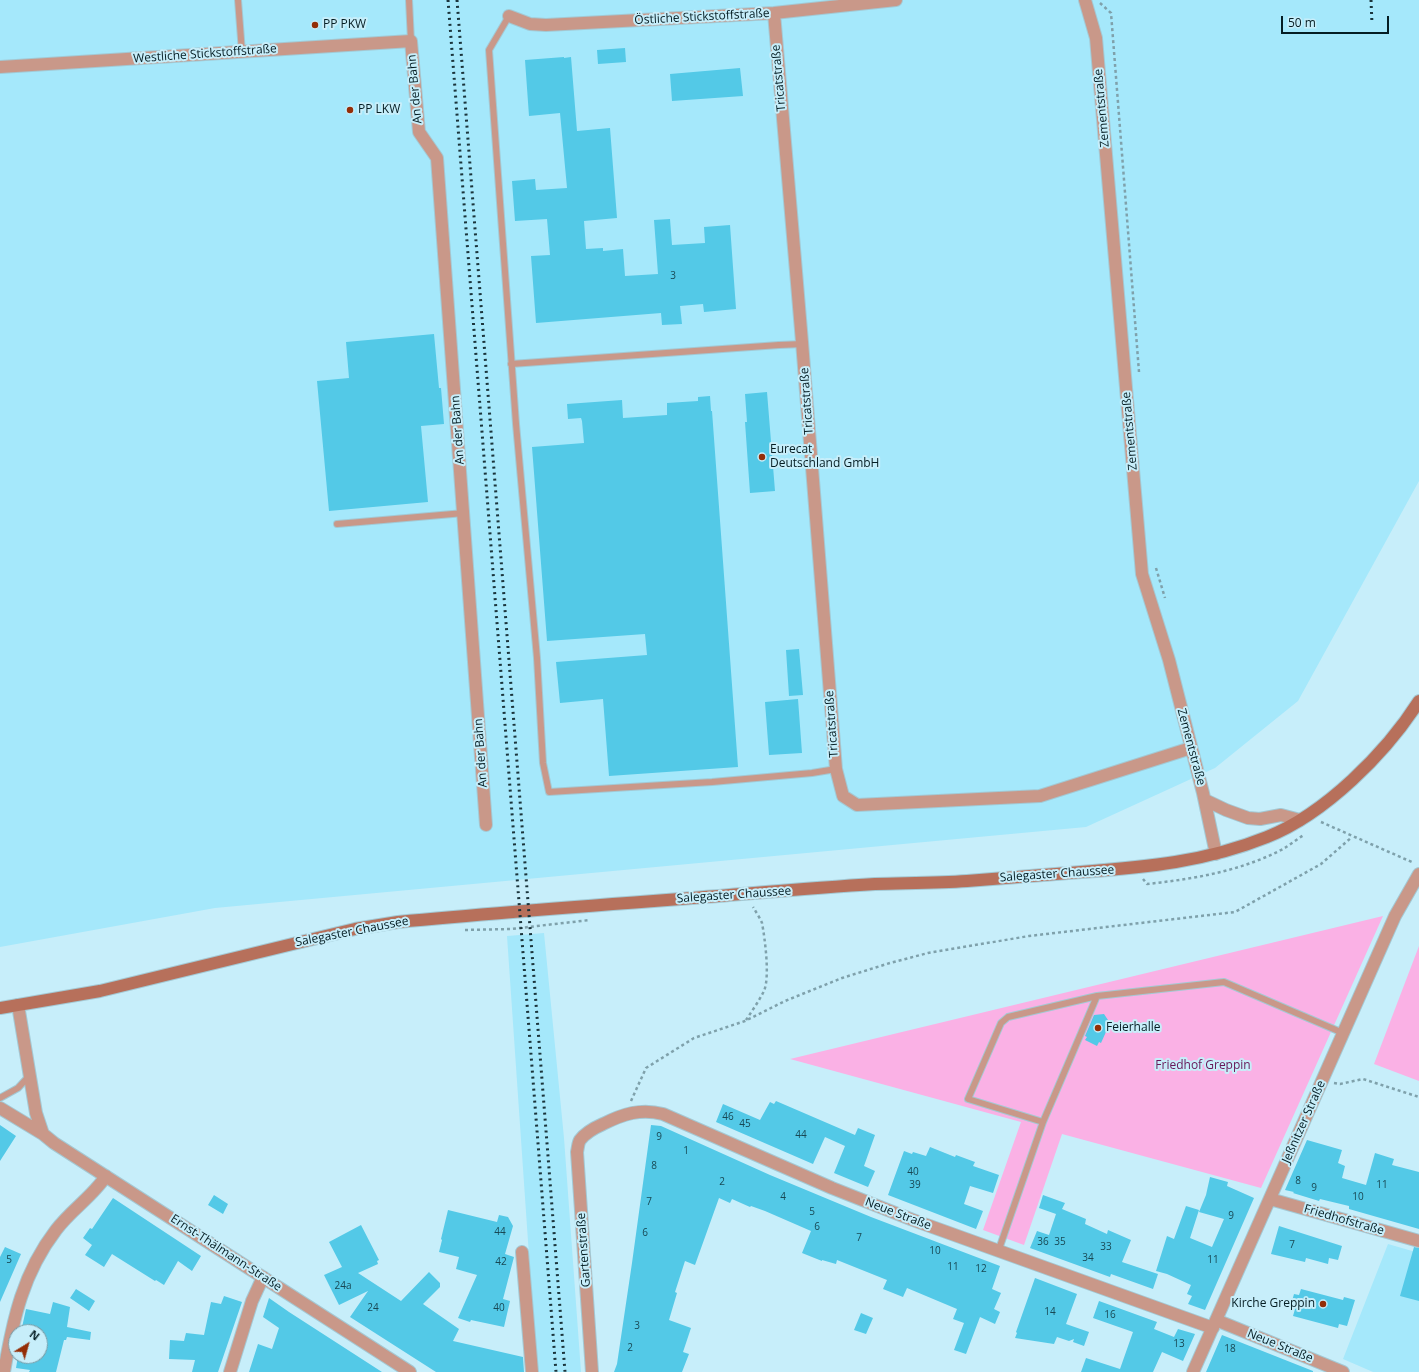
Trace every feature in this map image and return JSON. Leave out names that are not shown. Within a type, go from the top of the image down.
[{"type":"main road","name":"Salegaster Chaussee","points":[[0,1008],[100,991],[355,929],[398,922],[865,885],[966,881],[1136,868],[1183,862],[1216,854],[1270,836],[1300,820],[1338,792],[1365,767],[1393,737],[1419,701]]},
{"type":"street","name":"Östliche Stickstoffstraße","points":[[509,16],[530,24],[546,26],[774,13],[896,0]]},
{"type":"street","name":"Zementstraße","points":[[1085,0],[1096,38],[1142,574],[1169,660],[1205,800],[1216,854]]},
{"type":"street","name":"Tricatstraße","points":[[774,13],[836,769],[843,796],[857,805],[1040,796],[1191,748]]},
{"type":"street","name":"Westliche Stickstoffstraße","points":[[0,66],[411,41]]},
{"type":"street","name":"An der Bahn","points":[[411,41],[419,132],[437,158],[486,825]]},
{"type":"street","points":[[1205,800],[1248,818],[1260,819],[1281,815],[1300,820]]},
{"type":"street","name":"Jeßnitzer Straße","points":[[1193,1372],[1395,916],[1419,874]]},
{"type":"street","points":[[18,1005],[36,1113],[42,1134]]},
{"type":"street","name":"Ernst-Thälmann-Straße","points":[[0,1108],[407,1371]]},
{"type":"street","name":"Neue Straße","points":[[589,1131],[625,1114],[640,1111],[652,1111],[663,1114],[832,1188],[998,1252],[1214,1324],[1343,1372]]},
{"type":"street","name":"Gartenstraße","points":[[589,1131],[579,1141],[577,1152],[592,1372]]},
{"type":"street","points":[[4,1372],[15,1314],[30,1273],[41,1251],[71,1212],[98,1188],[106,1176]]},
{"type":"street","name":"Friedhofstraße","points":[[1270,1199],[1419,1241]]},
{"type":"street","points":[[522,1252],[532,1372]]},
{"type":"street","points":[[230,1372],[252,1301],[263,1277]]},
{"type":"lane","points":[[238,0],[242,52]]},
{"type":"lane","points":[[409,0],[411,41]]},
{"type":"lane","points":[[509,16],[489,50],[511,364],[537,658],[543,763],[549,792],[712,782],[812,773],[836,769]]},
{"type":"lane","points":[[511,364],[780,344],[802,344]]},
{"type":"lane","points":[[337,524],[464,513]]},
{"type":"lane","points":[[1043,1122],[968,1099],[1001,1023],[1008,1017],[1097,996],[1224,982],[1343,1033]]},
{"type":"lane","points":[[998,1252],[1043,1122],[1097,996]]},
{"type":"lane","points":[[0,1098],[18,1088],[30,1074]]},
{"type":"path","points":[[1096,0],[1111,13],[1140,376]]},
{"type":"path","points":[[1155,566],[1166,602]]},
{"type":"path","points":[[1315,827],[1321,822],[1352,837],[1419,865]]},
{"type":"path","points":[[1136,868],[1147,884],[1213,875],[1248,864],[1284,848],[1309,831]]},
{"type":"path","points":[[625,1114],[646,1068],[694,1038],[745,1021],[785,1001],[842,978],[928,953],[1029,936],[1235,912],[1321,864],[1352,837]]},
{"type":"path","points":[[745,1021],[764,991],[766,983],[765,950],[761,922],[753,907]]},
{"type":"path","points":[[458,931],[545,926]]},
{"type":"path","points":[[1322,1079],[1340,1084],[1363,1079],[1419,1098]]},
{"type":"shaded area","points":[[0,0],[1419,0],[1419,481],[1298,701],[1215,768],[1086,827],[215,908],[0,947]]},
{"type":"shaded area","points":[[544,933],[564,1138],[581,1372],[537,1372],[507,936]]},
{"type":"shaded area","points":[[1388,1244],[1419,1253],[1419,1372],[1373,1372],[1343,1359]]},
{"type":"green space","name":"Friedhof Greppin","points":[[1383,916],[1261,1188],[1062,1134],[1024,1245],[983,1230],[1021,1122],[790,1059]]},
{"type":"green space","points":[[1419,946],[1419,1081],[1374,1064]]},
{"type":"building","points":[[625,48],[626,62],[598,64],[597,50]]},
{"type":"building","points":[[571,57],[577,131],[610,128],[617,218],[584,221],[586,249],[603,248],[603,251],[623,249],[625,276],[658,274],[654,220],[670,219],[672,245],[705,243],[704,227],[730,225],[736,309],[704,312],[703,304],[680,306],[682,324],[662,325],[661,313],[536,323],[531,256],[550,255],[547,219],[515,221],[512,181],[535,179],[536,190],[567,188],[560,113],[529,116],[525,60]]},
{"type":"building","points":[[740,68],[743,96],[672,101],[670,74]]},
{"type":"building","points":[[434,334],[444,424],[421,426],[428,502],[329,511],[317,381],[349,378],[346,342]]},
{"type":"building","name":"Eurecat Deutschland GmbH","points":[[767,392],[775,491],[750,493],[745,422],[747,422],[745,394]]},
{"type":"building","points":[[710,396],[738,767],[609,776],[603,699],[560,703],[556,662],[647,655],[645,634],[547,641],[532,447],[584,443],[581,418],[568,419],[567,404],[622,400],[623,418],[667,415],[667,403],[698,401],[698,397]]},
{"type":"building","points":[[799,649],[803,695],[789,696],[786,650]]},
{"type":"building","points":[[798,699],[802,753],[769,755],[765,702]]},
{"type":"building","name":"Feierhalle","points":[[1104,1014],[1110,1023],[1101,1043],[1099,1042],[1097,1046],[1085,1040],[1087,1037],[1085,1036],[1094,1015]]},
{"type":"building","points":[[776,1101],[855,1135],[858,1128],[875,1135],[864,1166],[875,1171],[868,1187],[834,1173],[845,1146],[825,1137],[813,1164],[716,1122],[723,1104],[760,1120],[770,1102],[774,1104]]},
{"type":"building","points":[[0,1125],[16,1136],[0,1161]]},
{"type":"building","points":[[651,1125],[661,1126],[770,1175],[871,1217],[1000,1266],[992,1289],[1001,1293],[994,1309],[1000,1312],[995,1324],[980,1317],[966,1354],[954,1350],[964,1323],[953,1319],[957,1309],[907,1288],[903,1297],[883,1289],[887,1280],[837,1260],[836,1264],[822,1261],[802,1253],[811,1231],[765,1211],[751,1206],[750,1207],[732,1199],[730,1203],[719,1198],[695,1265],[685,1261],[675,1292],[677,1293],[669,1320],[691,1328],[683,1352],[689,1354],[682,1372],[614,1372],[617,1364]]},
{"type":"building","points":[[1307,1140],[1342,1150],[1338,1163],[1345,1166],[1342,1178],[1366,1185],[1375,1153],[1394,1159],[1392,1165],[1419,1172],[1419,1229],[1349,1209],[1349,1206],[1320,1199],[1319,1201],[1285,1190]]},
{"type":"building","points":[[930,1147],[955,1157],[956,1155],[975,1162],[973,1166],[999,1175],[993,1193],[970,1186],[964,1204],[983,1211],[976,1229],[888,1195],[904,1151],[926,1156]]},
{"type":"building","points":[[1210,1177],[1228,1182],[1227,1186],[1254,1198],[1205,1310],[1188,1304],[1192,1296],[1187,1294],[1191,1285],[1167,1274],[1156,1271],[1167,1236],[1174,1239],[1186,1206],[1199,1210],[1190,1238],[1212,1247],[1224,1219],[1199,1212],[1206,1195]]},
{"type":"building","points":[[214,1195],[228,1204],[223,1214],[208,1205]]},
{"type":"building","points":[[1043,1195],[1065,1203],[1062,1209],[1086,1219],[1085,1224],[1107,1234],[1108,1230],[1131,1240],[1122,1262],[1158,1274],[1153,1289],[1111,1274],[1110,1277],[1030,1248],[1037,1231],[1049,1235],[1056,1214],[1039,1208]]},
{"type":"building","points":[[113,1198],[201,1256],[192,1271],[178,1261],[164,1285],[112,1254],[104,1267],[85,1255],[92,1245],[83,1238],[90,1228],[92,1229]]},
{"type":"building","points":[[448,1210],[497,1222],[499,1215],[508,1217],[513,1226],[505,1254],[514,1257],[503,1299],[510,1301],[504,1327],[471,1320],[470,1322],[458,1318],[477,1275],[456,1269],[459,1257],[439,1252]]},
{"type":"building","points":[[361,1225],[379,1260],[377,1261],[378,1264],[358,1273],[401,1301],[429,1272],[440,1283],[440,1287],[423,1304],[459,1329],[453,1341],[523,1357],[524,1372],[436,1372],[350,1317],[368,1291],[339,1305],[324,1275],[342,1267],[329,1242]]},
{"type":"building","points":[[1279,1226],[1342,1246],[1338,1260],[1329,1258],[1328,1264],[1306,1258],[1305,1262],[1271,1254]]},
{"type":"building","points":[[5,1247],[21,1254],[0,1302],[0,1257]]},
{"type":"building","points":[[1414,1247],[1419,1248],[1419,1301],[1400,1296]]},
{"type":"building","points":[[1035,1278],[1077,1294],[1066,1324],[1089,1332],[1084,1346],[1073,1342],[1074,1339],[1069,1341],[1057,1337],[1054,1344],[1015,1338]]},
{"type":"building","points":[[76,1289],[95,1301],[89,1311],[70,1298]]},
{"type":"building","name":"Kirche Greppin","points":[[1301,1289],[1343,1300],[1344,1297],[1355,1300],[1347,1326],[1339,1324],[1338,1328],[1293,1316],[1295,1309],[1290,1308],[1294,1294],[1299,1295]]},
{"type":"building","points":[[224,1296],[242,1302],[218,1372],[192,1372],[195,1360],[169,1359],[170,1340],[184,1341],[186,1333],[204,1335],[211,1302],[221,1304]]},
{"type":"building","points":[[269,1298],[382,1372],[249,1372],[258,1344],[272,1349],[279,1328],[263,1317]]},
{"type":"building","points":[[1099,1301],[1157,1322],[1154,1329],[1174,1337],[1178,1329],[1195,1334],[1183,1361],[1162,1352],[1153,1372],[1081,1372],[1086,1358],[1120,1369],[1133,1332],[1093,1318]]},
{"type":"building","points":[[53,1302],[70,1307],[67,1327],[91,1332],[90,1340],[67,1337],[66,1340],[64,1340],[56,1372],[29,1372],[30,1370],[16,1368],[17,1364],[48,1364],[48,1324],[23,1324],[26,1309],[50,1314]]},
{"type":"building","points":[[861,1313],[873,1318],[866,1334],[854,1330]]},
{"type":"building","points":[[1222,1335],[1313,1371],[1313,1372],[1206,1372]]},
{"type":"railway","points":[[448,0],[556,1372]]},
{"type":"railway","points":[[457,0],[565,1372]]},
{"type":"railway","points":[[1371,0],[1372,24]]},
{"type":"place","name":"PP PKW","points":[[315,25]]},
{"type":"place","name":"PP LKW","points":[[350,110]]},
{"type":"place","name":"Eurecat Deutschland GmbH","points":[[762,457]]},
{"type":"place","name":"Feierhalle","points":[[1098,1028]]},
{"type":"place","name":"Kirche Greppin","points":[[1323,1304]]}]
